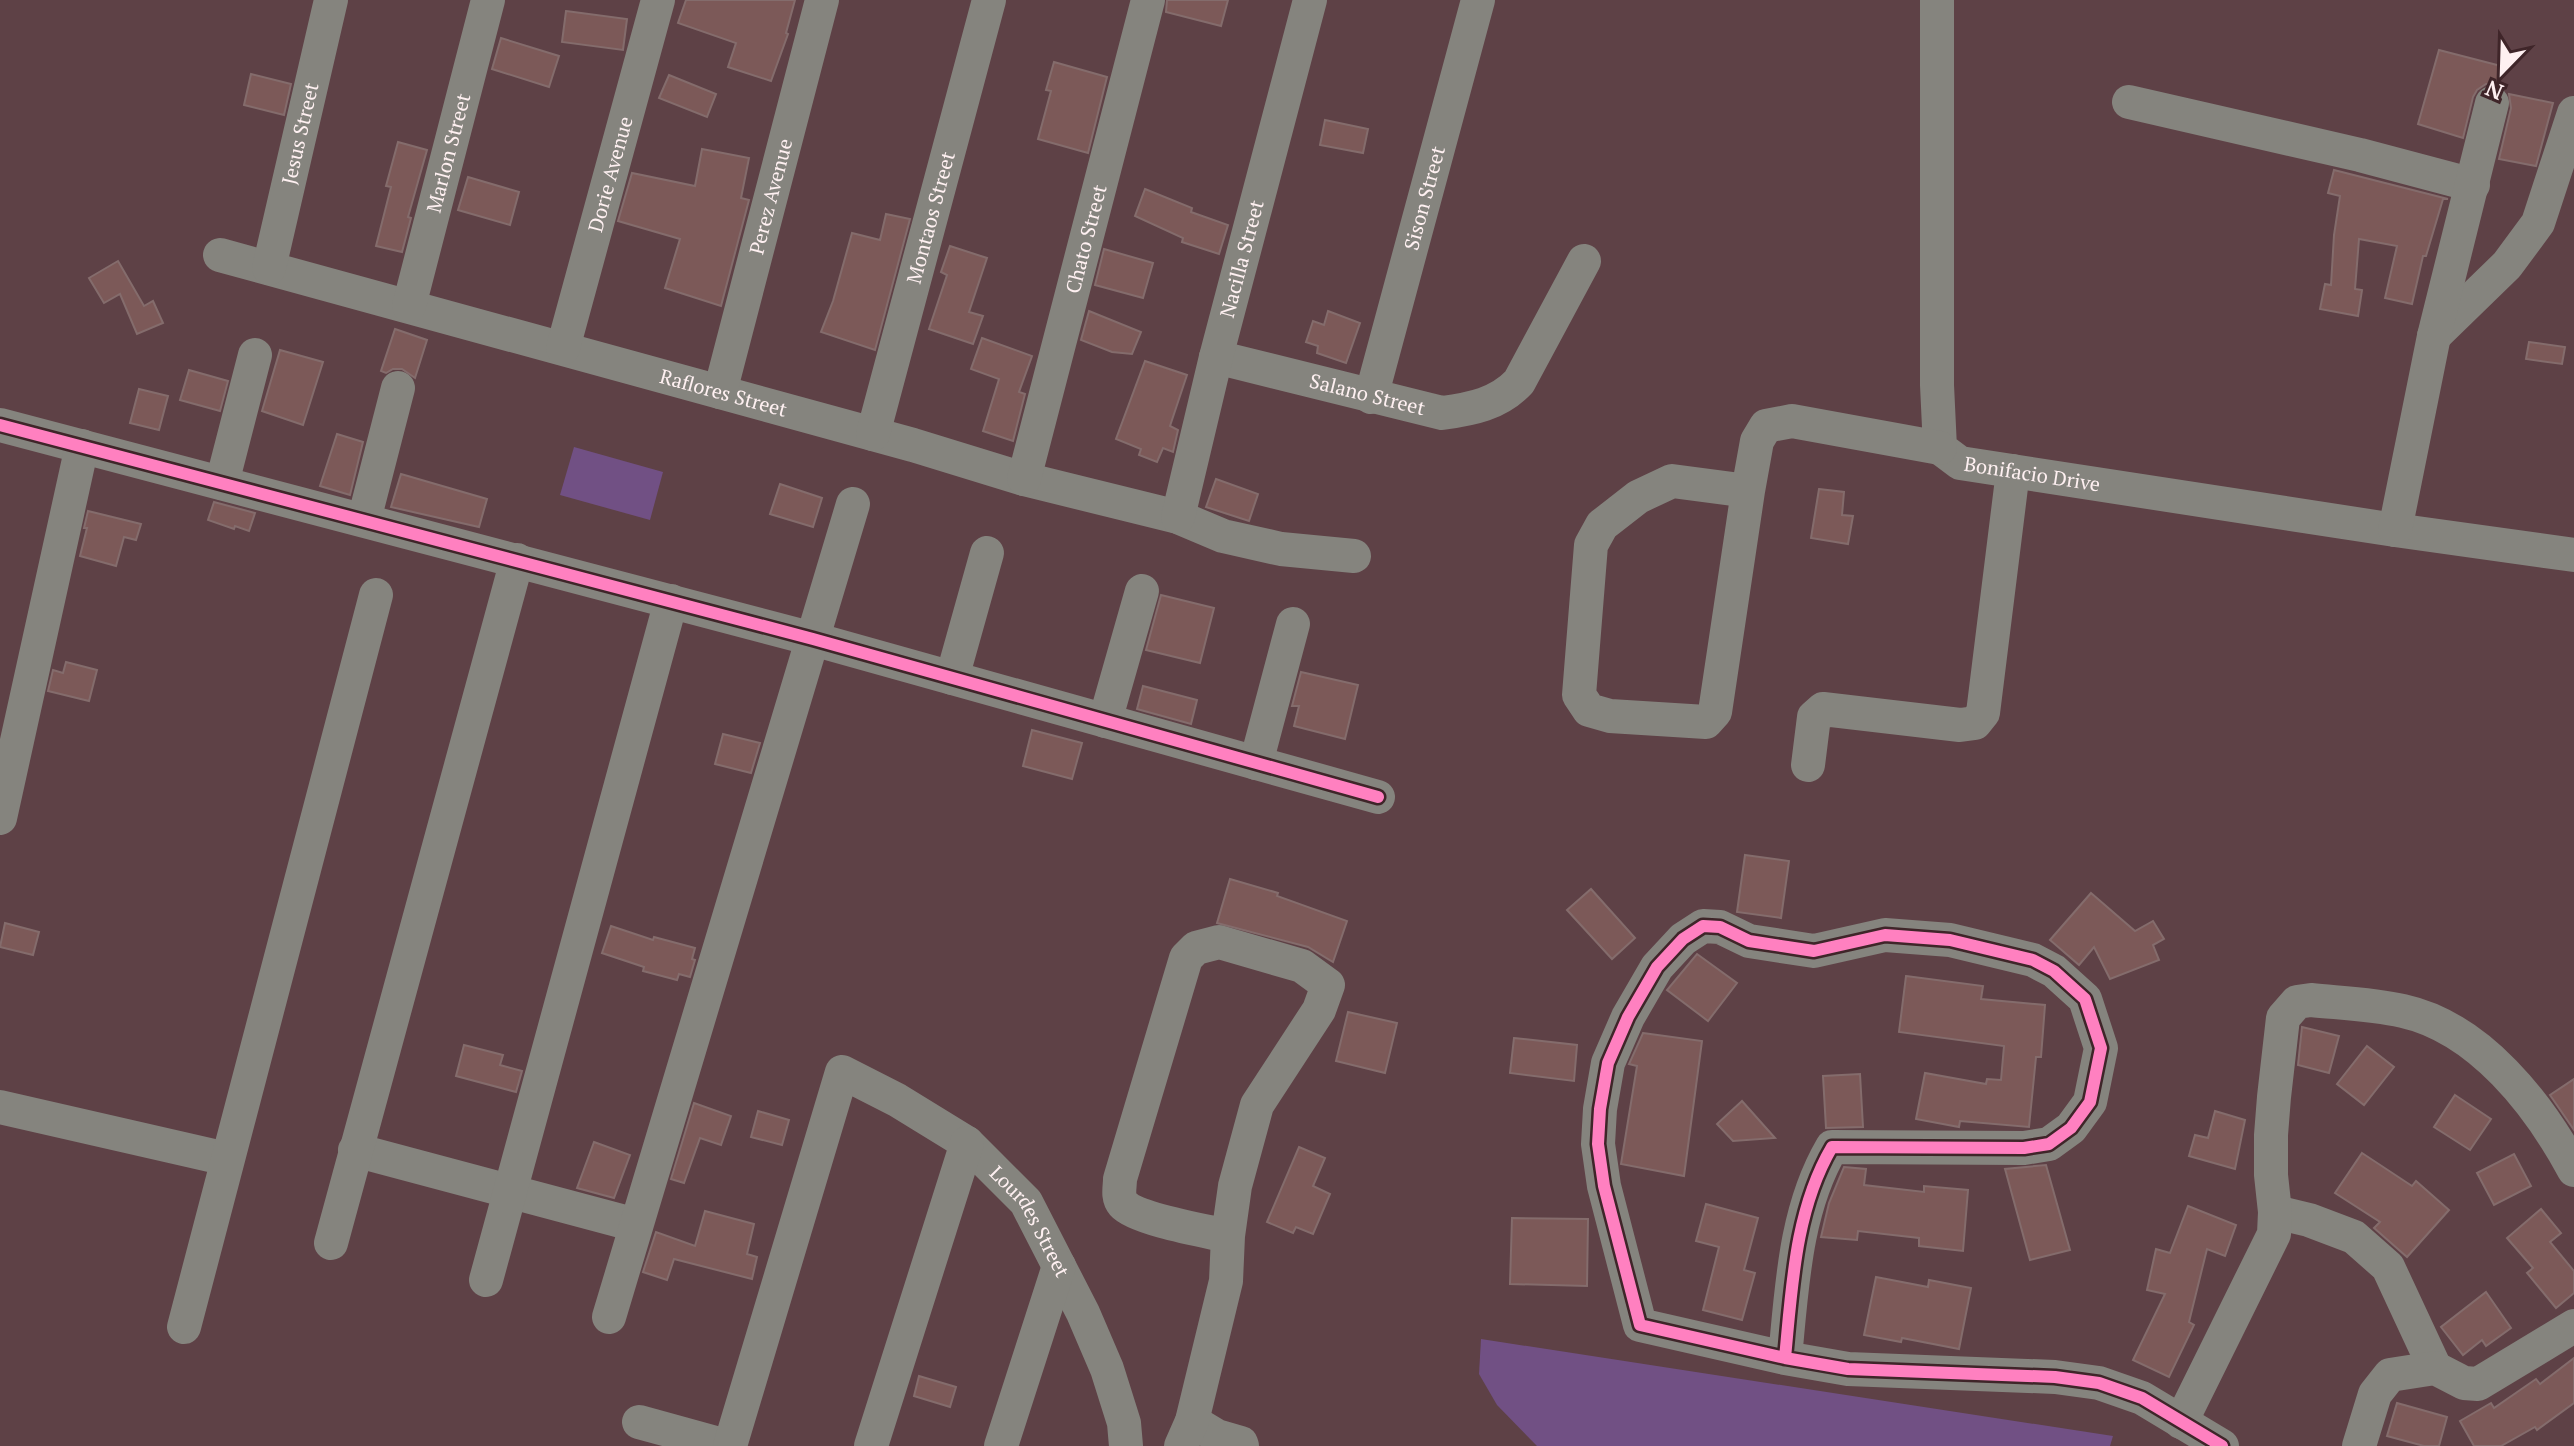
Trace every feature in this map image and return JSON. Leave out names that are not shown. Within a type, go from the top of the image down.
[{"type":"street","name":"Jesus Street","points":[[269,268],[331,0]]},
{"type":"street","name":"Marlon Street","points":[[409,306],[488,0]]},
{"type":"street","name":"Dorie Avenue","points":[[563,348],[658,0]]},
{"type":"street","name":"Perez Avenue","points":[[720,392],[822,0]]},
{"type":"street","name":"Montaos Street","points":[[873,434],[989,0]]},
{"type":"street","name":"Chato Street","points":[[1024,479],[1148,0]]},
{"type":"street","name":"Nacilla Street","points":[[1178,517],[1216,357],[1310,0]]},
{"type":"street","name":"Sison Street","points":[[1371,397],[1478,0]]},
{"type":"street","name":"Bonifacio Drive","points":[[1937,0],[1937,385],[1940,448],[1960,463],[2574,555]]},
{"type":"street","points":[[2129,102],[2360,155],[2473,185]]},
{"type":"street","points":[[2395,530],[2434,336],[2492,103]]},
{"type":"street","points":[[2434,336],[2507,265],[2538,223],[2574,113]]},
{"type":"street","name":"Raflores Street","points":[[220,255],[873,434],[1024,479],[1178,517],[1223,536],[1281,549],[1354,556]]},
{"type":"street","name":"Salano Street","points":[[1216,357],[1442,413],[1476,408],[1507,395],[1519,382],[1584,261]]},
{"type":"street","points":[[222,483],[255,355]]},
{"type":"street","points":[[364,520],[398,388]]},
{"type":"street","points":[[1748,491],[1672,481],[1638,497],[1602,525],[1591,545],[1579,695],[1589,710],[1610,716],[1706,722],[1715,712],[1748,491],[1757,441],[1766,426],[1792,421],[1940,448]]},
{"type":"street","points":[[0,425],[813,639],[1378,797]]},
{"type":"street","points":[[0,818],[82,446]]},
{"type":"street","points":[[1808,765],[1814,717],[1823,709],[1960,725],[1975,723],[1983,713],[2013,471]]},
{"type":"street","points":[[609,1317],[853,504]]},
{"type":"street","points":[[952,678],[987,553]]},
{"type":"street","points":[[331,1243],[517,560]]},
{"type":"street","points":[[1105,721],[1142,591]]},
{"type":"street","points":[[184,1327],[376,595]]},
{"type":"street","points":[[486,1280],[671,601]]},
{"type":"street","points":[[1256,763],[1293,624]]},
{"type":"street","points":[[1785,1358],[1794,1264],[1812,1187],[1832,1147],[2024,1148],[2049,1144],[2071,1128],[2090,1102],[2101,1048],[2085,999],[2054,971],[2033,960],[1950,940],[1885,935],[1814,951],[1749,941],[1720,927],[1703,926],[1683,939],[1657,967],[1628,1017],[1608,1063],[1598,1144],[1604,1186],[1640,1325],[1785,1358],[1873,1371],[2055,1377],[2088,1381],[2142,1398],[2222,1446]]},
{"type":"street","points":[[1228,1236],[1151,1217],[1124,1206],[1119,1199],[1120,1179],[1186,958],[1196,948],[1219,942],[1302,966],[1328,985],[1319,1010],[1257,1105],[1235,1186],[1226,1281],[1187,1434],[1217,1436],[1241,1443],[1242,1446]]},
{"type":"street","points":[[2181,1422],[2274,1234],[2271,1135],[2282,1024],[2291,1006],[2304,1000],[2403,1011],[2441,1024],[2472,1045],[2517,1086],[2552,1129],[2574,1170]]},
{"type":"street","name":"Lourdes Street","points":[[728,1446],[842,1072],[897,1100],[967,1143],[1026,1202],[1107,1369],[1124,1423],[1126,1446]]},
{"type":"street","points":[[0,1107],[227,1159]]},
{"type":"street","points":[[871,1446],[967,1143]]},
{"type":"street","points":[[355,1150],[636,1225]]},
{"type":"street","points":[[2275,1212],[2309,1220],[2354,1237],[2388,1267],[2435,1368]]},
{"type":"street","points":[[1001,1446],[1059,1266]]},
{"type":"street","points":[[2359,1446],[2375,1394],[2390,1375],[2435,1368],[2464,1383],[2478,1384],[2574,1326]]},
{"type":"street","points":[[639,1422],[728,1446]]},
{"type":"shaded area","points":[[574,447],[663,472],[650,520],[560,495]]},
{"type":"shaded area","points":[[1481,1339],[2113,1436],[2110,1446],[1537,1446],[1497,1405],[1479,1374]]},
{"type":"building","points":[[686,0],[795,0],[788,34],[771,81],[728,67],[736,43],[678,23]]},
{"type":"building","points":[[1167,0],[1228,0],[1221,26],[1166,12]]},
{"type":"building","points":[[566,11],[627,19],[623,50],[562,42]]},
{"type":"building","points":[[501,38],[559,56],[549,87],[492,69]]},
{"type":"building","points":[[2439,50],[2501,66],[2497,84],[2486,84],[2473,97],[2463,138],[2418,124]]},
{"type":"building","points":[[1054,62],[1107,77],[1088,153],[1038,139],[1051,91],[1046,90]]},
{"type":"building","points":[[251,74],[291,84],[284,115],[244,105]]},
{"type":"building","points":[[669,75],[716,94],[707,117],[659,98]]},
{"type":"building","points":[[2509,94],[2553,103],[2536,166],[2499,159],[2511,108]]},
{"type":"building","points":[[1325,120],[1368,129],[1363,153],[1320,145]]},
{"type":"building","points":[[398,142],[427,150],[408,217],[411,218],[402,252],[376,246],[391,187],[386,186]]},
{"type":"building","points":[[702,149],[749,158],[741,198],[749,200],[721,306],[665,288],[680,239],[618,221],[632,173],[695,186]]},
{"type":"building","points":[[2334,170],[2448,199],[2443,199],[2426,256],[2423,256],[2412,304],[2385,298],[2397,246],[2359,239],[2355,289],[2362,290],[2358,316],[2320,309],[2325,284],[2331,285],[2340,196],[2328,193]]},
{"type":"building","points":[[468,177],[519,192],[510,225],[458,210]]},
{"type":"building","points":[[1145,189],[1192,208],[1191,212],[1228,225],[1219,254],[1182,242],[1183,238],[1135,216]]},
{"type":"building","points":[[886,214],[910,219],[875,350],[821,332],[852,233],[880,240]]},
{"type":"building","points":[[950,246],[987,258],[969,312],[983,316],[973,344],[929,329],[947,275],[941,272]]},
{"type":"building","points":[[1104,249],[1153,263],[1143,298],[1095,285]]},
{"type":"building","points":[[118,261],[144,306],[153,301],[163,323],[137,334],[120,294],[104,303],[89,278]]},
{"type":"building","points":[[1089,311],[1141,332],[1132,354],[1112,352],[1081,340]]},
{"type":"building","points":[[1328,311],[1360,323],[1346,363],[1317,353],[1318,346],[1306,342],[1313,321],[1324,325]]},
{"type":"building","points":[[395,329],[427,340],[415,378],[402,369],[386,373],[381,371]]},
{"type":"building","points":[[982,338],[1032,356],[1019,392],[1025,394],[1013,441],[983,431],[999,379],[971,369]]},
{"type":"building","points":[[2529,342],[2565,347],[2562,364],[2526,359]]},
{"type":"building","points":[[280,350],[323,362],[303,425],[262,411]]},
{"type":"building","points":[[1145,361],[1187,375],[1170,426],[1178,430],[1173,452],[1163,448],[1157,462],[1139,455],[1141,449],[1116,439]]},
{"type":"building","points":[[189,370],[228,381],[220,411],[180,400]]},
{"type":"building","points":[[139,389],[168,396],[159,430],[130,423]]},
{"type":"building","points":[[337,434],[363,442],[350,495],[320,486]]},
{"type":"building","points":[[401,474],[487,499],[479,527],[391,507]]},
{"type":"building","points":[[1216,479],[1258,494],[1249,521],[1206,507]]},
{"type":"building","points":[[780,484],[822,498],[813,527],[770,514]]},
{"type":"building","points":[[1819,489],[1844,492],[1842,515],[1853,516],[1848,544],[1811,538]]},
{"type":"building","points":[[214,502],[255,513],[249,531],[208,520]]},
{"type":"building","points":[[88,511],[141,524],[136,540],[124,537],[116,566],[80,556]]},
{"type":"building","points":[[1161,595],[1214,608],[1200,663],[1146,650]]},
{"type":"building","points":[[66,662],[97,670],[89,701],[48,691],[53,670],[63,673]]},
{"type":"building","points":[[1301,672],[1358,685],[1345,739],[1294,726],[1299,706],[1292,706]]},
{"type":"building","points":[[1143,686],[1197,700],[1191,724],[1137,709]]},
{"type":"building","points":[[1032,730],[1082,743],[1072,779],[1023,766]]},
{"type":"building","points":[[723,734],[760,743],[751,773],[715,764]]},
{"type":"building","points":[[1745,855],[1789,861],[1781,918],[1737,912]]},
{"type":"building","points":[[1230,879],[1278,893],[1277,896],[1347,921],[1333,962],[1308,947],[1217,923]]},
{"type":"building","points":[[1591,889],[1635,938],[1612,959],[1567,910]]},
{"type":"building","points":[[2091,893],[2135,931],[2153,921],[2164,939],[2153,945],[2159,960],[2110,979],[2094,947],[2079,965],[2050,940]]},
{"type":"building","points":[[5,923],[39,932],[33,955],[0,947]]},
{"type":"building","points":[[611,926],[653,940],[654,937],[695,948],[690,977],[679,974],[677,980],[643,971],[644,967],[602,953]]},
{"type":"building","points":[[1697,954],[1737,983],[1708,1021],[1667,990]]},
{"type":"building","points":[[1906,976],[1983,986],[1981,999],[2045,1005],[2041,1057],[2036,1057],[2029,1127],[1960,1121],[1959,1127],[1916,1119],[1925,1073],[1986,1084],[1987,1079],[2001,1080],[2004,1046],[1899,1032]]},
{"type":"building","points":[[1348,1012],[1397,1023],[1385,1073],[1336,1061]]},
{"type":"building","points":[[2302,1027],[2339,1036],[2329,1073],[2298,1065]]},
{"type":"building","points":[[1643,1033],[1702,1041],[1684,1176],[1621,1164],[1637,1066],[1629,1064]]},
{"type":"building","points":[[1514,1038],[1577,1045],[1574,1081],[1510,1073]]},
{"type":"building","points":[[464,1045],[503,1055],[500,1065],[522,1071],[516,1092],[456,1076]]},
{"type":"building","points":[[2367,1046],[2394,1067],[2364,1105],[2337,1084]]},
{"type":"building","points":[[1860,1074],[1863,1127],[1826,1128],[1823,1076]]},
{"type":"building","points":[[2574,1079],[2574,1130],[2550,1095]]},
{"type":"building","points":[[2455,1095],[2491,1119],[2470,1150],[2434,1127]]},
{"type":"building","points":[[1742,1101],[1775,1138],[1733,1141],[1717,1124]]},
{"type":"building","points":[[694,1103],[731,1116],[721,1145],[700,1138],[684,1183],[671,1179]]},
{"type":"building","points":[[758,1111],[789,1120],[782,1145],[751,1137]]},
{"type":"building","points":[[2215,1111],[2245,1120],[2235,1169],[2189,1156],[2195,1135],[2208,1138]]},
{"type":"building","points":[[594,1142],[630,1155],[614,1198],[577,1188]]},
{"type":"building","points":[[1299,1147],[1325,1158],[1313,1186],[1330,1194],[1313,1234],[1296,1227],[1293,1233],[1267,1222]]},
{"type":"building","points":[[2362,1153],[2412,1186],[2416,1181],[2449,1210],[2407,1257],[2374,1228],[2380,1222],[2335,1193]]},
{"type":"building","points":[[2514,1154],[2531,1186],[2494,1205],[2477,1173]]},
{"type":"building","points":[[2046,1165],[2070,1250],[2030,1260],[2005,1169]]},
{"type":"building","points":[[1844,1167],[1866,1169],[1864,1185],[1924,1192],[1924,1186],[1968,1190],[1963,1251],[1919,1246],[1919,1238],[1858,1231],[1857,1240],[1821,1237],[1829,1203]]},
{"type":"building","points":[[1706,1204],[1758,1218],[1744,1270],[1755,1273],[1742,1320],[1703,1310],[1719,1247],[1696,1241]]},
{"type":"building","points":[[2188,1206],[2236,1225],[2225,1256],[2207,1249],[2189,1322],[2194,1325],[2169,1377],[2133,1360],[2165,1294],[2147,1290],[2156,1249],[2170,1253]]},
{"type":"building","points":[[2541,1209],[2561,1233],[2550,1242],[2574,1271],[2574,1293],[2556,1308],[2527,1273],[2533,1268],[2507,1238]]},
{"type":"building","points":[[705,1211],[754,1224],[747,1254],[757,1257],[752,1279],[674,1259],[667,1280],[643,1272],[656,1232],[695,1246]]},
{"type":"building","points":[[1512,1218],[1588,1219],[1587,1286],[1510,1284]]},
{"type":"building","points":[[1876,1277],[1928,1287],[1929,1280],[1971,1288],[1959,1349],[1902,1338],[1901,1342],[1864,1335]]},
{"type":"building","points":[[2486,1292],[2511,1328],[2486,1346],[2482,1340],[2463,1355],[2441,1327]]},
{"type":"building","points":[[2574,1358],[2574,1403],[2537,1430],[2535,1427],[2501,1446],[2474,1446],[2460,1421],[2491,1403],[2494,1408],[2536,1379],[2540,1384]]},
{"type":"building","points":[[919,1376],[956,1387],[950,1407],[914,1396]]},
{"type":"building","points":[[2397,1403],[2447,1417],[2439,1446],[2424,1446],[2387,1436]]},
{"type":"cycle path","points":[[0,425],[813,639],[1378,797]]},
{"type":"cycle path","points":[[1785,1358],[1793,1276],[1803,1222],[1810,1196],[1832,1147],[2024,1148],[2049,1144],[2071,1128],[2090,1102],[2101,1048],[2085,999],[2054,971],[2033,960],[1950,940],[1885,935],[1814,951],[1749,941],[1720,927],[1703,926],[1683,939],[1657,967],[1628,1017],[1608,1063],[1598,1144],[1604,1186],[1640,1325],[1785,1358],[1848,1369],[2055,1377],[2099,1383],[2142,1398],[2222,1446]]}]
